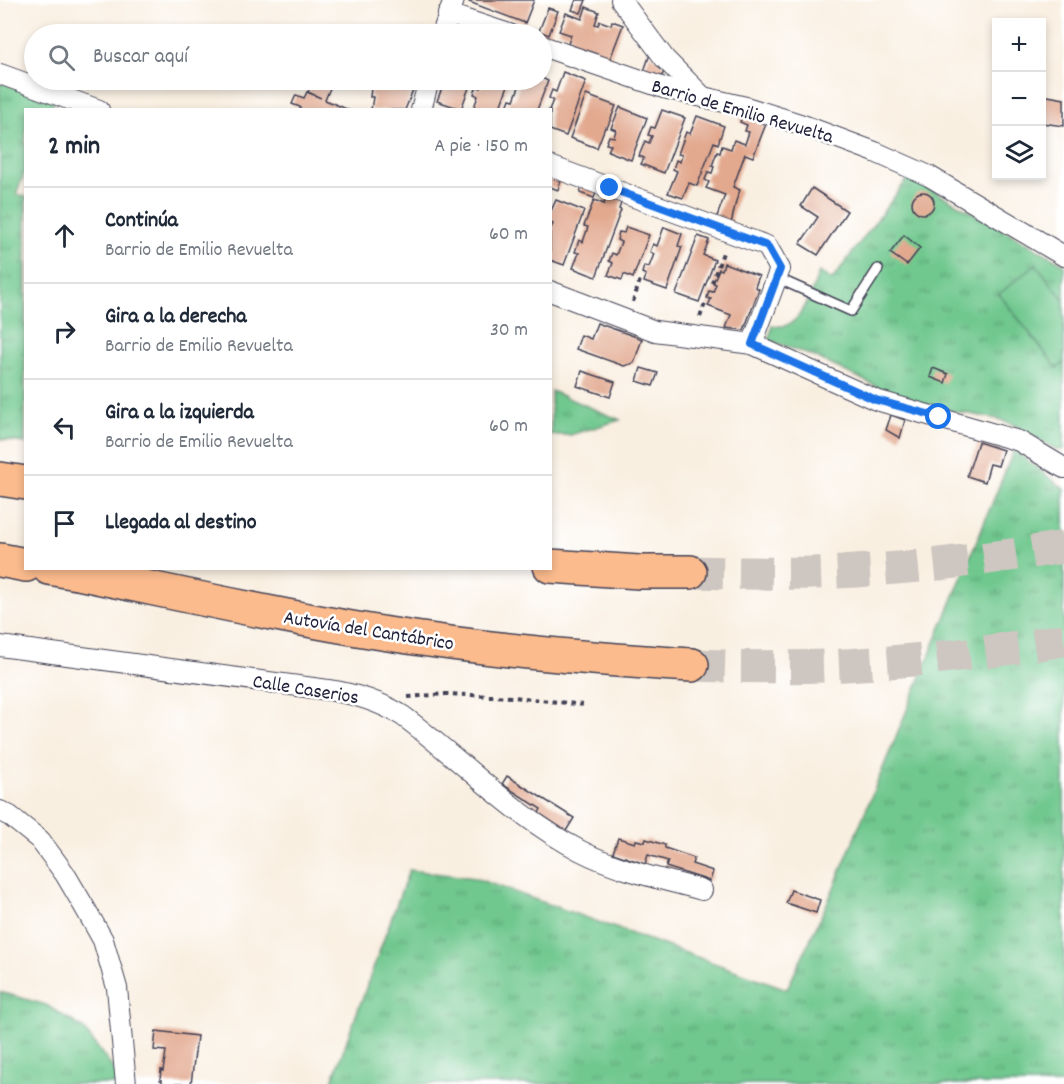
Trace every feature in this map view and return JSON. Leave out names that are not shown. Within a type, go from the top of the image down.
[{"type":"highway","points":[[0,479],[24,483]]},
{"type":"highway","points":[[552,566],[639,572],[690,572]]},
{"type":"highway","name":"Autovía del Cantábrico","points":[[60,570],[309,621],[390,634],[547,655],[692,665]]},
{"type":"street","points":[[621,0],[664,59],[702,96]]},
{"type":"street","points":[[445,24],[451,7],[487,24]]},
{"type":"street","name":"Barrio de Emilio Revuelta","points":[[552,49],[664,88],[746,107],[803,125],[875,152],[929,176],[1064,256]]},
{"type":"street","points":[[0,74],[24,83]]},
{"type":"street","points":[[44,90],[94,108]]},
{"type":"street","points":[[422,108],[426,90]]},
{"type":"street","points":[[552,167],[767,246],[780,269],[752,344]]},
{"type":"street","points":[[552,292],[654,331],[752,344],[876,400],[1019,441],[1064,468]]},
{"type":"street","name":"Calle Caserios","points":[[0,646],[334,691],[378,702],[416,726],[515,807],[564,842],[602,861],[702,890]]},
{"type":"street","points":[[0,811],[10,816],[40,840],[65,874],[103,940],[117,988],[126,1084]]},
{"type":"lane","points":[[777,278],[851,311],[878,269]]},
{"type":"path","points":[[712,283],[730,233]]},
{"type":"path","points":[[627,321],[641,278]]},
{"type":"path","points":[[378,702],[415,695],[446,694],[513,697],[584,705]]},
{"type":"green space","points":[[0,82],[55,101],[52,108],[24,108],[24,174],[16,194],[24,196],[24,443],[0,439]]},
{"type":"green space","points":[[909,177],[1064,264],[1064,450],[1057,450],[1014,425],[998,419],[947,410],[882,389],[815,357],[769,340],[772,325],[789,324],[801,313],[819,272],[832,280]]},
{"type":"green space","points":[[1036,264],[1064,300],[1064,363],[1057,368],[999,294]]},
{"type":"green space","points":[[552,391],[620,420],[570,435],[552,435]]},
{"type":"green space","points":[[1014,450],[1064,489],[1064,1084],[331,1084],[409,870],[475,878],[787,989],[830,897]]},
{"type":"green space","points":[[0,992],[46,1005],[83,1028],[117,1074],[118,1084],[0,1084]]},
{"type":"building","points":[[469,0],[534,0],[525,23],[469,2]]},
{"type":"building","points":[[576,0],[586,0],[581,13],[572,10]]},
{"type":"building","points":[[586,7],[599,12],[595,24],[598,25],[600,21],[611,25],[612,21],[623,25],[610,59],[568,44],[571,35],[559,31],[566,13],[582,19]]},
{"type":"building","points":[[548,8],[558,11],[552,27],[552,24],[542,24]]},
{"type":"building","points":[[650,54],[666,67],[660,80],[643,74]]},
{"type":"building","points":[[563,72],[586,81],[566,136],[552,131],[552,108],[550,108],[553,100],[549,98],[552,90],[556,92]]},
{"type":"building","points":[[309,90],[329,90],[325,100],[344,108],[300,108],[292,104],[296,95],[304,98],[307,92],[321,98],[308,92]]},
{"type":"building","points":[[371,90],[413,90],[406,108],[371,108],[373,97],[370,97]]},
{"type":"building","points":[[441,90],[468,90],[461,108],[437,101]]},
{"type":"building","points":[[476,90],[506,90],[500,108],[474,108],[478,96],[474,94]]},
{"type":"building","points":[[518,90],[545,90],[538,108],[507,107],[510,99],[514,100]]},
{"type":"building","points":[[586,95],[616,106],[597,148],[570,138]]},
{"type":"building","points":[[1046,96],[1064,99],[1064,126],[1046,124]]},
{"type":"building","points":[[620,107],[647,118],[631,160],[608,151],[611,145],[606,144],[609,136],[614,137],[616,130],[611,128]]},
{"type":"building","points":[[662,110],[685,118],[664,173],[641,164],[644,158],[639,156],[645,141],[649,143],[652,136],[648,135],[651,127],[655,128]]},
{"type":"building","points":[[743,112],[768,119],[753,157],[745,154],[733,187],[740,190],[731,224],[716,219],[725,195],[706,188],[709,182],[705,180],[708,172],[712,173],[717,152],[720,153],[722,146],[731,149],[734,140],[745,144],[749,132],[745,131],[747,125],[740,122]]},
{"type":"building","points":[[697,116],[724,126],[718,144],[714,142],[697,186],[689,183],[683,198],[668,193],[677,171],[673,169],[676,160],[680,162],[682,155],[678,154],[686,132],[690,134]]},
{"type":"building","points":[[552,178],[561,181],[558,190],[552,188]]},
{"type":"building","points":[[583,183],[598,188],[594,198],[580,193]]},
{"type":"building","points":[[812,188],[847,211],[818,255],[800,244],[818,217],[801,206]]},
{"type":"building","points":[[923,192],[931,195],[934,203],[931,211],[923,214],[915,211],[912,203],[915,195]]},
{"type":"building","points":[[607,195],[622,200],[619,209],[621,210],[596,277],[573,268],[579,253],[575,252],[579,240],[583,242],[588,227],[584,226],[594,200],[604,204]]},
{"type":"building","points":[[556,200],[584,211],[564,265],[552,261],[552,209]]},
{"type":"building","points":[[626,227],[649,235],[633,278],[624,274],[622,280],[608,275],[613,263],[609,261],[612,253],[616,255],[621,242],[617,240],[619,232],[624,233]]},
{"type":"building","points":[[664,227],[682,234],[678,246],[682,247],[667,290],[644,282],[646,275],[642,273],[644,266],[649,267],[654,254],[650,252],[653,244],[657,246]]},
{"type":"building","points":[[904,235],[920,248],[907,265],[890,253]]},
{"type":"building","points":[[698,236],[709,240],[703,255],[715,260],[699,302],[676,294]]},
{"type":"building","points":[[724,263],[759,276],[755,287],[759,289],[744,330],[726,328],[731,315],[708,306],[711,299],[707,298],[709,291],[713,292],[716,284],[713,283]]},
{"type":"building","points":[[597,323],[642,339],[634,363],[624,366],[576,349],[581,335],[591,339]]},
{"type":"building","points":[[641,368],[658,373],[653,386],[637,381]]},
{"type":"building","points":[[933,368],[948,374],[945,383],[930,377]]},
{"type":"building","points":[[582,371],[615,382],[610,397],[577,386]]},
{"type":"building","points":[[891,415],[905,420],[900,438],[886,430]]},
{"type":"building","points":[[978,442],[1003,450],[998,466],[990,464],[985,482],[967,476]]},
{"type":"building","points":[[507,776],[574,818],[566,831],[539,813],[541,809],[502,784]]},
{"type":"building","points":[[618,838],[635,843],[636,840],[645,842],[646,839],[694,858],[692,864],[713,871],[710,881],[666,867],[668,861],[648,855],[645,864],[613,853]]},
{"type":"building","points":[[791,890],[820,900],[816,913],[786,903]]},
{"type":"building","points":[[156,1031],[197,1036],[191,1084],[162,1084],[161,1070],[163,1071],[166,1051],[154,1050]]},
{"type":"tunnel","points":[[690,572],[793,573],[881,569],[960,562],[1064,547]]},
{"type":"tunnel","points":[[692,665],[797,667],[886,662],[963,655],[1064,640]]},
{"type":"route","points":[[610,188],[767,246],[780,269],[752,344],[876,400],[939,417]]}]
